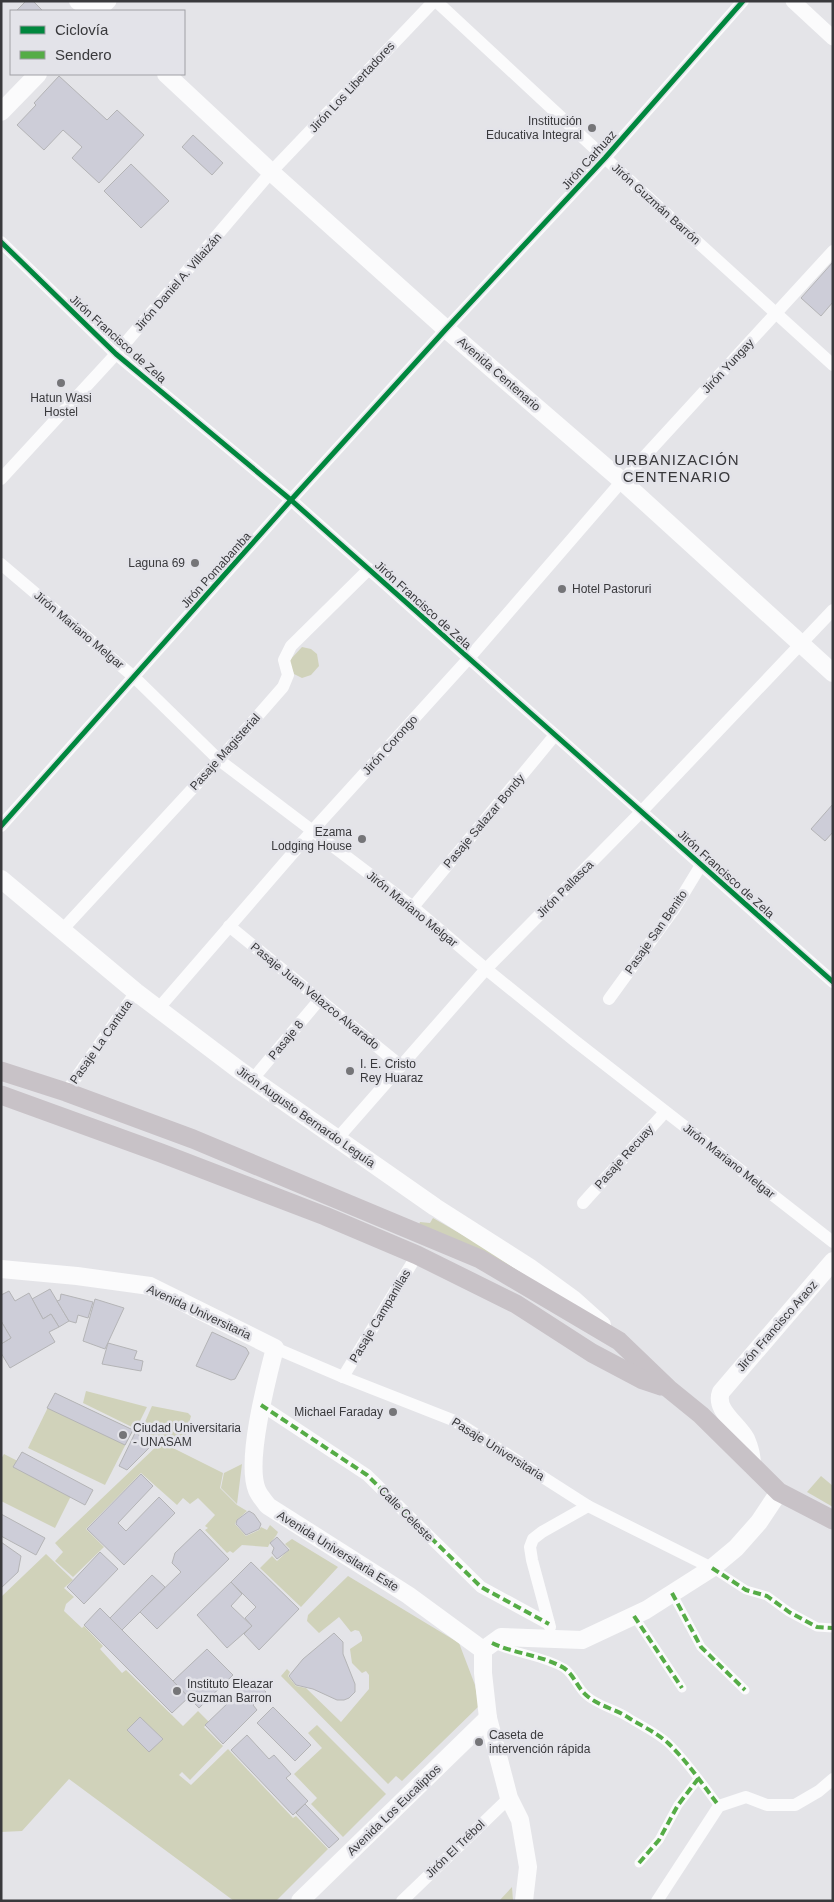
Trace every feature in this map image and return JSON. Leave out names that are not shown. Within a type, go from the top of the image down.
[{"type":"main road","points":[[78,1],[97,10]]},
{"type":"main road","points":[[1,112],[37,75]]},
{"type":"main road","name":"Avenida Centenario","points":[[167,75],[271,172],[446,329],[622,481],[833,673]]},
{"type":"main road","name":"Jirón Augusto Bernardo Leguía","points":[[1,880],[63,929],[136,992],[252,1080],[435,1207],[529,1266],[574,1299],[619,1341]]},
{"type":"main road","points":[[1,1071],[66,1092],[194,1139],[480,1259],[619,1341],[669,1389],[696,1410],[779,1492],[833,1520]]},
{"type":"main road","points":[[1,1095],[161,1152],[325,1216],[417,1255],[516,1304],[592,1353],[634,1375],[669,1389]]},
{"type":"main road","name":"Jirón Francisco Araoz","points":[[747,1461],[752,1455],[745,1437],[721,1407],[718,1398],[720,1392],[833,1261]]},
{"type":"main road","name":"Avenida Universitaria","points":[[1,1269],[77,1276],[150,1286],[275,1348]]},
{"type":"main road","name":"Avenida Universitaria Este","points":[[275,1348],[261,1406],[253,1466],[256,1490],[268,1506],[408,1594],[468,1639],[492,1643]]},
{"type":"main road","points":[[524,1901],[528,1867],[520,1820],[509,1798],[488,1718],[483,1673],[492,1643],[552,1632],[582,1640],[634,1616],[712,1568],[736,1548],[759,1522],[779,1492]]},
{"type":"main road","name":"Avenida Los Eucaliptos","points":[[300,1901],[488,1718]]},
{"type":"street","points":[[100,10],[109,1]]},
{"type":"street","name":"Jirón Guzmán Barrón","points":[[435,1],[604,158],[833,365]]},
{"type":"street","name":"Jirón Los Libertadores","points":[[271,172],[435,1]]},
{"type":"street","name":"Jirón Carhuaz","points":[[446,329],[604,158],[743,1]]},
{"type":"street","points":[[793,1],[833,38]]},
{"type":"street","name":"Jirón Daniel A. Villaizán","points":[[1,479],[116,354],[271,172]]},
{"type":"street","name":"Jirón Francisco de Zela","points":[[1,242],[116,354],[291,500],[833,982]]},
{"type":"street","name":"Jirón Yungay","points":[[622,481],[833,251]]},
{"type":"street","name":"Jirón Pomabamba","points":[[1,826],[446,329]]},
{"type":"street","name":"Jirón Corongo","points":[[158,1009],[312,831],[469,658],[622,481]]},
{"type":"street","name":"Jirón Mariano Melgar","points":[[1,564],[134,677],[219,760],[413,907],[486,969],[665,1112],[833,1242]]},
{"type":"street","name":"Pasaje Magisterial","points":[[63,929],[219,760],[283,687],[288,675],[284,660],[291,646],[369,569]]},
{"type":"street","name":"Jirón Pallasca","points":[[337,1139],[486,969],[641,812],[833,610]]},
{"type":"street","name":"Pasaje Salazar Bondy","points":[[413,907],[555,735]]},
{"type":"street","name":"Pasaje San Benito","points":[[608,999],[675,908],[701,865]]},
{"type":"street","name":"Pasaje Juan Velazco Alvarado","points":[[229,926],[401,1066]]},
{"type":"street","name":"Pasaje La Cantuta","points":[[66,1092],[136,992]]},
{"type":"street","name":"Pasaje 8","points":[[252,1080],[320,999]]},
{"type":"street","name":"Pasaje Recuay","points":[[582,1203],[665,1112]]},
{"type":"street","name":"Pasaje Campanillas","points":[[343,1377],[417,1255]]},
{"type":"street","name":"Pasaje Universitaria","points":[[275,1348],[455,1421],[588,1506],[712,1568]]},
{"type":"street","name":"Calle Celeste","points":[[261,1406],[366,1475],[481,1587],[552,1632]]},
{"type":"street","points":[[552,1632],[530,1547],[534,1539],[542,1532],[588,1506]]},
{"type":"street","points":[[712,1568],[746,1590],[767,1596],[789,1612],[817,1627],[833,1628]]},
{"type":"street","points":[[672,1593],[701,1648],[745,1690]]},
{"type":"street","points":[[634,1616],[682,1688]]},
{"type":"street","points":[[492,1643],[508,1651],[542,1658],[565,1669],[575,1678],[585,1694],[604,1706],[619,1711],[668,1743],[698,1778],[718,1806]]},
{"type":"street","points":[[639,1864],[659,1840],[678,1805],[698,1778]]},
{"type":"street","points":[[657,1901],[718,1806],[746,1797],[767,1805],[795,1805],[819,1791],[833,1778]]},
{"type":"street","name":"Jirón El Trébol","points":[[402,1901],[509,1798]]},
{"type":"green space","points":[[302,647],[311,649],[317,654],[319,666],[311,675],[302,678],[294,674],[289,661]]},
{"type":"green space","points":[[433,1218],[482,1246],[538,1284],[417,1230],[420,1222],[430,1223]]},
{"type":"green space","points":[[86,1391],[147,1407],[136,1429],[83,1403]]},
{"type":"green space","points":[[55,1393],[133,1430],[105,1485],[28,1448]]},
{"type":"green space","points":[[152,1406],[188,1413],[191,1416],[182,1448],[160,1438],[155,1440],[141,1431]]},
{"type":"green space","points":[[161,1442],[223,1473],[220,1488],[237,1505],[247,1511],[235,1524],[246,1536],[259,1530],[261,1527],[267,1530],[270,1525],[278,1532],[276,1536],[268,1547],[242,1545],[233,1553],[230,1551],[227,1553],[205,1530],[208,1528],[205,1526],[215,1515],[198,1498],[190,1504],[183,1498],[177,1505],[141,1473],[86,1529],[104,1547],[73,1577],[55,1561],[63,1552],[55,1543]]},
{"type":"green space","points":[[4,1454],[74,1490],[55,1528],[1,1501],[1,1459]]},
{"type":"green space","points":[[242,1464],[237,1504],[221,1488],[224,1473]]},
{"type":"green space","points":[[821,1476],[833,1486],[833,1507],[807,1492]]},
{"type":"green space","points":[[292,1539],[338,1567],[301,1607],[260,1568],[272,1556],[277,1561],[290,1549],[285,1544]]},
{"type":"green space","points":[[46,1554],[73,1580],[64,1588],[74,1597],[66,1604],[64,1611],[82,1628],[84,1626],[103,1646],[100,1649],[122,1673],[126,1670],[183,1726],[198,1711],[209,1722],[204,1727],[223,1746],[190,1780],[182,1772],[179,1775],[191,1785],[228,1749],[293,1818],[296,1816],[328,1849],[276,1901],[234,1901],[69,1779],[22,1831],[1,1832],[1,1597]]},
{"type":"green space","points":[[348,1576],[459,1643],[475,1685],[479,1706],[402,1781],[396,1776],[388,1784],[281,1676],[287,1669],[290,1672],[288,1676],[296,1686],[306,1688],[341,1722],[369,1689],[369,1675],[366,1671],[362,1673],[352,1663],[350,1649],[362,1641],[359,1631],[351,1632],[339,1617],[319,1633],[307,1621],[308,1615]]},
{"type":"green space","points":[[317,1725],[386,1794],[343,1837],[311,1804],[317,1798],[294,1774],[322,1748],[308,1733]]},
{"type":"green space","points":[[512,1887],[513,1901],[499,1901]]},
{"type":"building","points":[[26,1],[33,1],[42,10],[17,10]]},
{"type":"building","points":[[59,76],[107,120],[117,110],[144,135],[99,183],[72,158],[82,147],[63,130],[44,150],[17,125]]},
{"type":"building","points":[[193,135],[223,163],[212,175],[182,147]]},
{"type":"building","points":[[131,164],[169,201],[141,228],[104,191]]},
{"type":"building","points":[[833,262],[833,302],[821,316],[801,298]]},
{"type":"building","points":[[833,804],[833,832],[825,841],[811,829]]},
{"type":"building","points":[[50,1289],[69,1321],[59,1327],[51,1314],[43,1319],[32,1299]]},
{"type":"building","points":[[9,1291],[15,1301],[29,1293],[43,1319],[51,1314],[59,1327],[49,1332],[55,1342],[10,1368],[1,1353],[1,1344],[11,1338],[1,1321],[1,1295]]},
{"type":"building","points":[[61,1294],[93,1302],[88,1318],[78,1315],[76,1323],[69,1321],[57,1301],[60,1300]]},
{"type":"building","points":[[95,1299],[124,1308],[105,1349],[83,1341]]},
{"type":"building","points":[[1,1321],[11,1338],[1,1344]]},
{"type":"building","points":[[212,1332],[246,1348],[249,1353],[235,1379],[231,1380],[196,1366]]},
{"type":"building","points":[[108,1343],[137,1351],[134,1359],[143,1361],[141,1371],[102,1364]]},
{"type":"building","points":[[55,1393],[133,1430],[125,1445],[47,1408]]},
{"type":"building","points":[[135,1433],[154,1443],[127,1470],[119,1466]]},
{"type":"building","points":[[22,1452],[93,1490],[85,1505],[13,1467]]},
{"type":"building","points":[[141,1474],[153,1486],[118,1523],[126,1531],[159,1497],[175,1513],[124,1565],[87,1529]]},
{"type":"building","points":[[249,1511],[254,1514],[261,1524],[259,1529],[246,1535],[236,1524],[237,1520]]},
{"type":"building","points":[[1,1514],[45,1538],[36,1555],[1,1536]]},
{"type":"building","points":[[200,1529],[229,1559],[157,1629],[140,1612],[181,1572],[172,1563],[175,1553]]},
{"type":"building","points":[[277,1537],[289,1550],[277,1559],[272,1553],[274,1548],[270,1543]]},
{"type":"building","points":[[1,1542],[21,1556],[18,1572],[1,1588]]},
{"type":"building","points":[[100,1552],[118,1569],[84,1604],[67,1587]]},
{"type":"building","points":[[251,1562],[299,1609],[259,1650],[244,1634],[252,1626],[245,1618],[256,1607],[231,1582]]},
{"type":"building","points":[[152,1575],[165,1587],[122,1630],[110,1618]]},
{"type":"building","points":[[231,1582],[242,1594],[231,1606],[252,1626],[227,1648],[197,1615]]},
{"type":"building","points":[[100,1608],[189,1697],[172,1713],[84,1625]]},
{"type":"building","points":[[334,1633],[343,1642],[343,1654],[355,1684],[355,1692],[344,1700],[337,1700],[313,1689],[296,1685],[289,1676],[303,1659]]},
{"type":"building","points":[[207,1649],[233,1675],[199,1708],[173,1681]]},
{"type":"building","points":[[253,1679],[266,1692],[253,1705],[257,1710],[223,1744],[205,1725]]},
{"type":"building","points":[[273,1707],[311,1745],[295,1761],[257,1723]]},
{"type":"building","points":[[140,1717],[163,1739],[149,1752],[127,1730]]},
{"type":"building","points":[[247,1735],[269,1759],[274,1755],[291,1774],[286,1778],[308,1801],[293,1815],[231,1750]]},
{"type":"building","points":[[305,1804],[339,1839],[329,1848],[296,1813]]},
{"type":"marked path","points":[[261,1405],[367,1475],[481,1587],[549,1624]]},
{"type":"marked path","points":[[712,1568],[746,1590],[767,1596],[789,1612],[817,1627],[833,1628]]},
{"type":"marked path","points":[[672,1593],[701,1647],[745,1690]]},
{"type":"marked path","points":[[634,1616],[682,1688]]},
{"type":"marked path","points":[[492,1643],[547,1660],[564,1668],[591,1699],[624,1715],[659,1736],[682,1757],[719,1806]]},
{"type":"marked path","points":[[639,1863],[659,1840],[678,1805],[698,1779]]},
{"type":"cycle path","points":[[1,826],[291,500],[605,158],[743,1]]},
{"type":"cycle path","points":[[1,242],[116,354],[291,500],[833,982]]},
{"type":"place","name":"Institución Educativa Integral","points":[[592,128]]},
{"type":"place","name":"Hatun Wasi Hostel","points":[[61,383]]},
{"type":"place","name":"Laguna 69","points":[[195,563]]},
{"type":"place","name":"Hotel Pastoruri","points":[[562,589]]},
{"type":"place","name":"Ezama Lodging House","points":[[362,839]]},
{"type":"place","name":"I. E. Cristo Rey Huaraz","points":[[350,1071]]},
{"type":"place","name":"Michael Faraday","points":[[393,1412]]},
{"type":"place","name":"Ciudad Universitaria - UNASAM","points":[[123,1435]]},
{"type":"place","name":"Instituto Eleazar Guzman Barron","points":[[177,1691]]},
{"type":"place","name":"Caseta de intervención rápida","points":[[479,1742]]},
{"type":"district","name":"URBANIZACIÓN CENTENARIO","points":[[677,468]]}]
